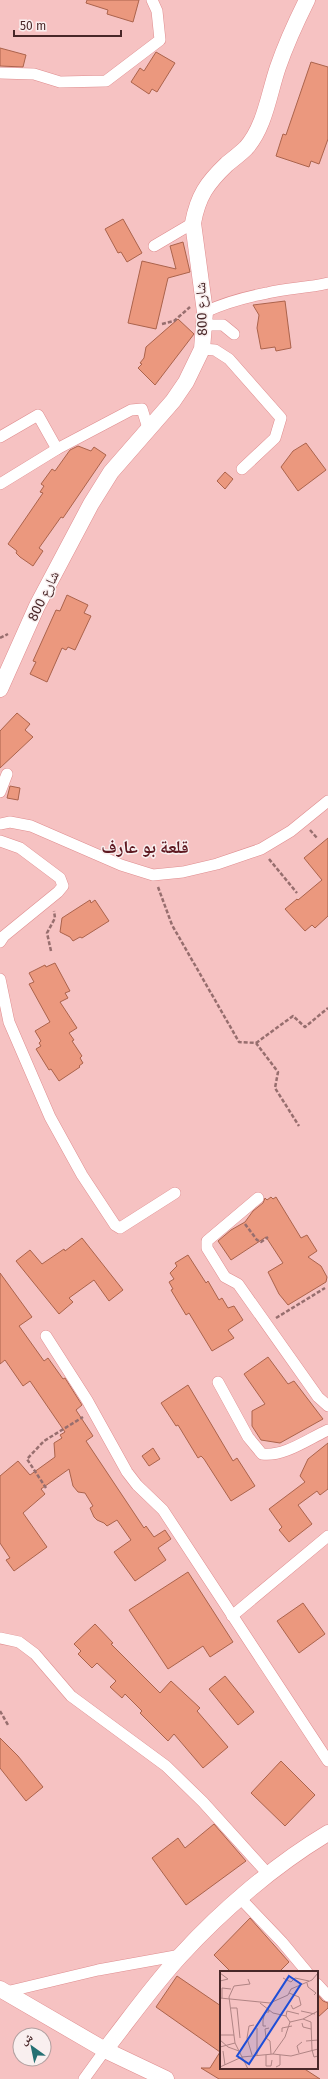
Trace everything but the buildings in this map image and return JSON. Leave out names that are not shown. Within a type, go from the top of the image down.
[{"type":"main road","name":"شارع 800","points":[[0,690],[37,606],[77,528],[111,472],[173,401],[186,382],[202,349],[204,319],[202,288],[193,223],[200,195],[210,182],[246,148],[257,131],[278,65],[294,26],[307,0]]},
{"type":"main road","points":[[105,2050],[181,1955],[240,1898],[268,1874],[303,1848],[328,1833]]},
{"type":"main road","points":[[3,1991],[105,2050],[166,2079]]},
{"type":"street","points":[[0,73],[34,74],[60,82],[106,81],[160,40],[157,11],[152,0]]},
{"type":"street","points":[[154,246],[193,223]]},
{"type":"street","points":[[234,334],[222,326],[204,319],[220,305],[268,292],[306,288],[328,282]]},
{"type":"street","points":[[202,349],[215,350],[229,359],[281,418],[275,438],[242,469]]},
{"type":"street","points":[[0,484],[57,449],[131,410],[142,409],[148,428]]},
{"type":"street","points":[[0,437],[38,415],[57,449]]},
{"type":"street","points":[[0,792],[7,774]]},
{"type":"street","points":[[0,824],[10,822],[31,826],[85,848],[121,865],[154,875],[183,872],[216,864],[261,849],[292,832],[328,801]]},
{"type":"street","points":[[0,841],[20,848],[60,878],[63,886],[45,903],[13,928],[0,942]]},
{"type":"street","points":[[0,979],[9,1022],[50,1117],[82,1175],[115,1225],[120,1228],[175,1193]]},
{"type":"street","points":[[258,1198],[207,1241],[207,1248],[225,1277],[238,1284],[318,1397],[328,1406]]},
{"type":"street","points":[[46,1336],[127,1472],[137,1485],[163,1510],[328,1761]]},
{"type":"street","points":[[218,1382],[248,1437],[262,1454],[272,1455],[282,1452],[328,1430]]},
{"type":"street","points":[[232,1616],[328,1536]]},
{"type":"street","points":[[0,1638],[19,1642],[35,1654],[71,1696],[166,1766],[203,1802],[268,1874]]},
{"type":"street","points":[[240,1898],[306,1971]]},
{"type":"street","points":[[3,1991],[98,1970],[181,1955]]},
{"type":"street","points":[[318,1985],[328,1996]]},
{"type":"street","points":[[84,2079],[105,2050]]},
{"type":"path","points":[[162,324],[174,321],[182,315],[192,305],[202,288]]},
{"type":"path","points":[[261,849],[297,893]]},
{"type":"path","points":[[154,875],[172,925],[239,1042],[256,1043],[293,1016],[305,1027],[328,1008]]},
{"type":"path","points":[[45,903],[53,910],[55,918],[47,933],[51,951]]},
{"type":"path","points":[[256,1043],[278,1072],[275,1088],[299,1126]]},
{"type":"path","points":[[238,1216],[257,1240],[261,1242],[268,1237]]},
{"type":"path","points":[[267,1323],[325,1288]]},
{"type":"path","points":[[46,1488],[27,1459],[44,1441],[92,1411]]},
{"type":"path","points":[[0,1711],[8,1725]]},
{"type":"district","name":"قلعة بو عارف","points":[[145,847]]}]
